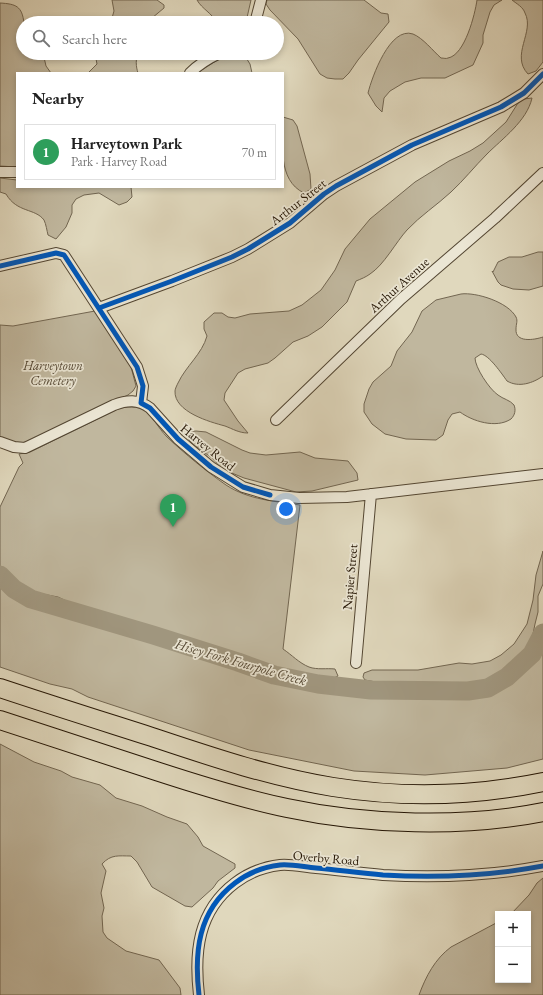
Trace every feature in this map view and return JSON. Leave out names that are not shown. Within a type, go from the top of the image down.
[{"type":"highway","points":[[0,688],[228,762],[299,781],[334,787],[411,793],[451,793],[488,790],[543,782]]},
{"type":"highway","points":[[0,720],[198,784],[286,808],[362,819],[420,823],[495,820],[543,812]]},
{"type":"street","points":[[257,16],[261,0]]},
{"type":"street","points":[[191,72],[207,60]]},
{"type":"street","name":"Arthur Street","points":[[99,308],[225,260],[260,243],[290,223],[324,194],[336,186],[412,144],[501,107],[524,93],[543,74]]},
{"type":"street","points":[[0,172],[16,172]]},
{"type":"street","name":"Arthur Avenue","points":[[276,420],[400,299],[473,238],[543,173]]},
{"type":"street","points":[[0,266],[56,253],[60,253],[67,258],[137,367],[143,386],[141,402],[122,402],[25,448],[14,448],[0,442]]},
{"type":"street","name":"Harvey Road","points":[[141,402],[150,408],[186,447],[217,471],[243,487],[270,495],[299,498],[325,498],[543,474]]},
{"type":"street","name":"Napier Street","points":[[356,662],[371,494]]},
{"type":"street","name":"Overby Road","points":[[199,995],[197,978],[198,953],[201,932],[205,920],[219,897],[252,872],[266,867],[293,865],[382,874],[437,876],[500,872],[543,866]]},
{"type":"green space","points":[[112,0],[157,0],[164,5],[164,8],[154,16],[113,16],[114,11]]},
{"type":"green space","points":[[197,0],[251,0],[247,16],[212,16]]},
{"type":"green space","points":[[267,0],[364,0],[381,13],[388,14],[389,22],[343,79],[327,78],[320,74],[298,39],[284,24],[284,16],[276,16],[266,4]]},
{"type":"green space","points":[[477,0],[502,0],[494,5],[490,12],[483,35],[483,43],[473,65],[445,78],[421,78],[405,82],[390,91],[384,98],[382,112],[376,106],[368,93],[373,76],[383,54],[390,45],[397,38],[405,34],[413,34],[441,58],[447,58],[454,55],[459,50],[468,33]]},
{"type":"green space","points":[[512,0],[543,0],[543,62],[536,71],[528,74],[523,67],[521,59],[527,28],[527,20],[523,9]]},
{"type":"green space","points":[[0,3],[14,5],[20,9],[22,13],[23,16],[16,16],[16,60],[45,60],[46,66],[50,72],[16,72],[16,167],[0,166]]},
{"type":"green space","points":[[96,60],[136,60],[138,72],[89,72],[97,64]]},
{"type":"green space","points":[[217,60],[247,60],[252,72],[199,72]]},
{"type":"green space","points":[[532,98],[520,122],[451,192],[407,230],[375,270],[356,281],[347,302],[322,327],[308,336],[293,342],[268,363],[245,369],[238,373],[225,393],[224,400],[248,433],[239,432],[202,419],[180,405],[176,398],[176,388],[181,377],[205,342],[207,336],[204,329],[204,322],[214,313],[222,313],[228,317],[235,318],[250,314],[289,311],[302,305],[321,290],[335,270],[345,249],[370,219],[415,182],[449,161],[483,143],[506,122],[518,103],[524,99]]},
{"type":"green space","points":[[284,117],[293,120],[297,126],[310,174],[311,189],[304,193],[295,187],[285,170]]},
{"type":"green space","points":[[0,178],[16,180],[16,188],[131,188],[132,197],[127,202],[119,205],[99,193],[84,195],[76,199],[72,205],[72,213],[66,227],[56,239],[48,235],[45,222],[40,216],[15,204],[6,194],[0,192]]},
{"type":"green space","points":[[543,252],[543,286],[529,290],[513,289],[501,285],[498,282],[492,271],[493,272],[498,262],[509,257],[522,257]]},
{"type":"green space","points":[[461,294],[483,296],[506,307],[516,317],[516,329],[519,337],[535,339],[543,337],[543,376],[526,384],[512,383],[507,381],[491,361],[481,354],[475,358],[477,367],[494,392],[514,405],[515,412],[511,419],[505,422],[491,424],[477,421],[460,412],[452,414],[448,420],[443,435],[436,440],[406,439],[385,434],[372,424],[364,412],[364,404],[369,389],[373,382],[391,366],[397,351],[412,332],[422,311],[436,300]]},
{"type":"green space","name":"Harveytown Cemetery","points":[[95,311],[131,367],[136,386],[133,391],[128,395],[29,442],[17,443],[0,437],[0,325],[13,326]]},
{"type":"green space","points":[[128,407],[143,409],[150,415],[167,437],[181,450],[226,485],[253,497],[300,505],[283,649],[309,667],[335,669],[338,676],[334,678],[290,672],[253,659],[81,608],[58,597],[37,593],[26,588],[0,567],[0,507],[19,467],[23,463],[19,454],[30,452],[120,408]]},
{"type":"green space","points":[[188,432],[206,432],[250,453],[266,455],[300,452],[315,458],[348,461],[357,473],[358,480],[312,491],[296,492],[244,478],[222,469],[212,458],[194,445],[189,440]]},
{"type":"green space","points":[[543,551],[543,584],[538,596],[538,612],[532,639],[527,650],[512,662],[499,676],[482,685],[474,686],[393,684],[365,680],[363,677],[364,673],[372,670],[418,670],[459,663],[472,664],[490,661],[501,655],[514,644],[527,624],[533,600],[536,575]]},
{"type":"green space","points":[[0,586],[17,595],[26,602],[72,619],[126,632],[144,639],[221,660],[234,666],[283,680],[310,687],[343,692],[416,692],[466,696],[493,690],[510,681],[539,651],[543,642],[543,759],[507,768],[425,775],[354,771],[249,750],[88,697],[72,689],[50,684],[0,667]]},
{"type":"green space","points":[[0,744],[34,762],[61,771],[72,777],[100,785],[116,798],[142,806],[187,824],[198,837],[203,846],[235,864],[235,868],[218,881],[213,888],[192,907],[185,906],[152,887],[137,862],[131,856],[112,857],[102,864],[106,871],[101,893],[104,908],[102,916],[103,932],[107,938],[126,951],[159,960],[180,988],[181,995],[0,995]]},
{"type":"green space","points":[[543,878],[543,995],[419,995],[432,968],[445,952],[451,947],[495,924],[495,983],[531,983],[531,911],[514,911],[529,895],[537,883]]},
{"type":"waterway","name":"Hisey Fork Fourpole Creek","points":[[0,575],[14,589],[31,599],[153,635],[274,675],[318,684],[371,690],[468,691],[488,688],[507,677],[532,654],[543,633]]},
{"type":"cycle path","points":[[99,308],[172,281],[248,249],[290,223],[324,194],[336,186],[412,145],[501,107],[524,93],[543,74]]},
{"type":"cycle path","points":[[0,266],[56,253],[64,255],[137,367],[143,386],[141,403],[150,408],[178,439],[211,467],[243,487],[270,495]]},
{"type":"cycle path","points":[[199,995],[197,963],[198,948],[206,919],[213,906],[223,894],[240,879],[256,871],[274,866],[289,865],[383,875],[443,876],[483,874],[543,866]]},
{"type":"place","name":"Harveytown Park","points":[[173,527]]}]
